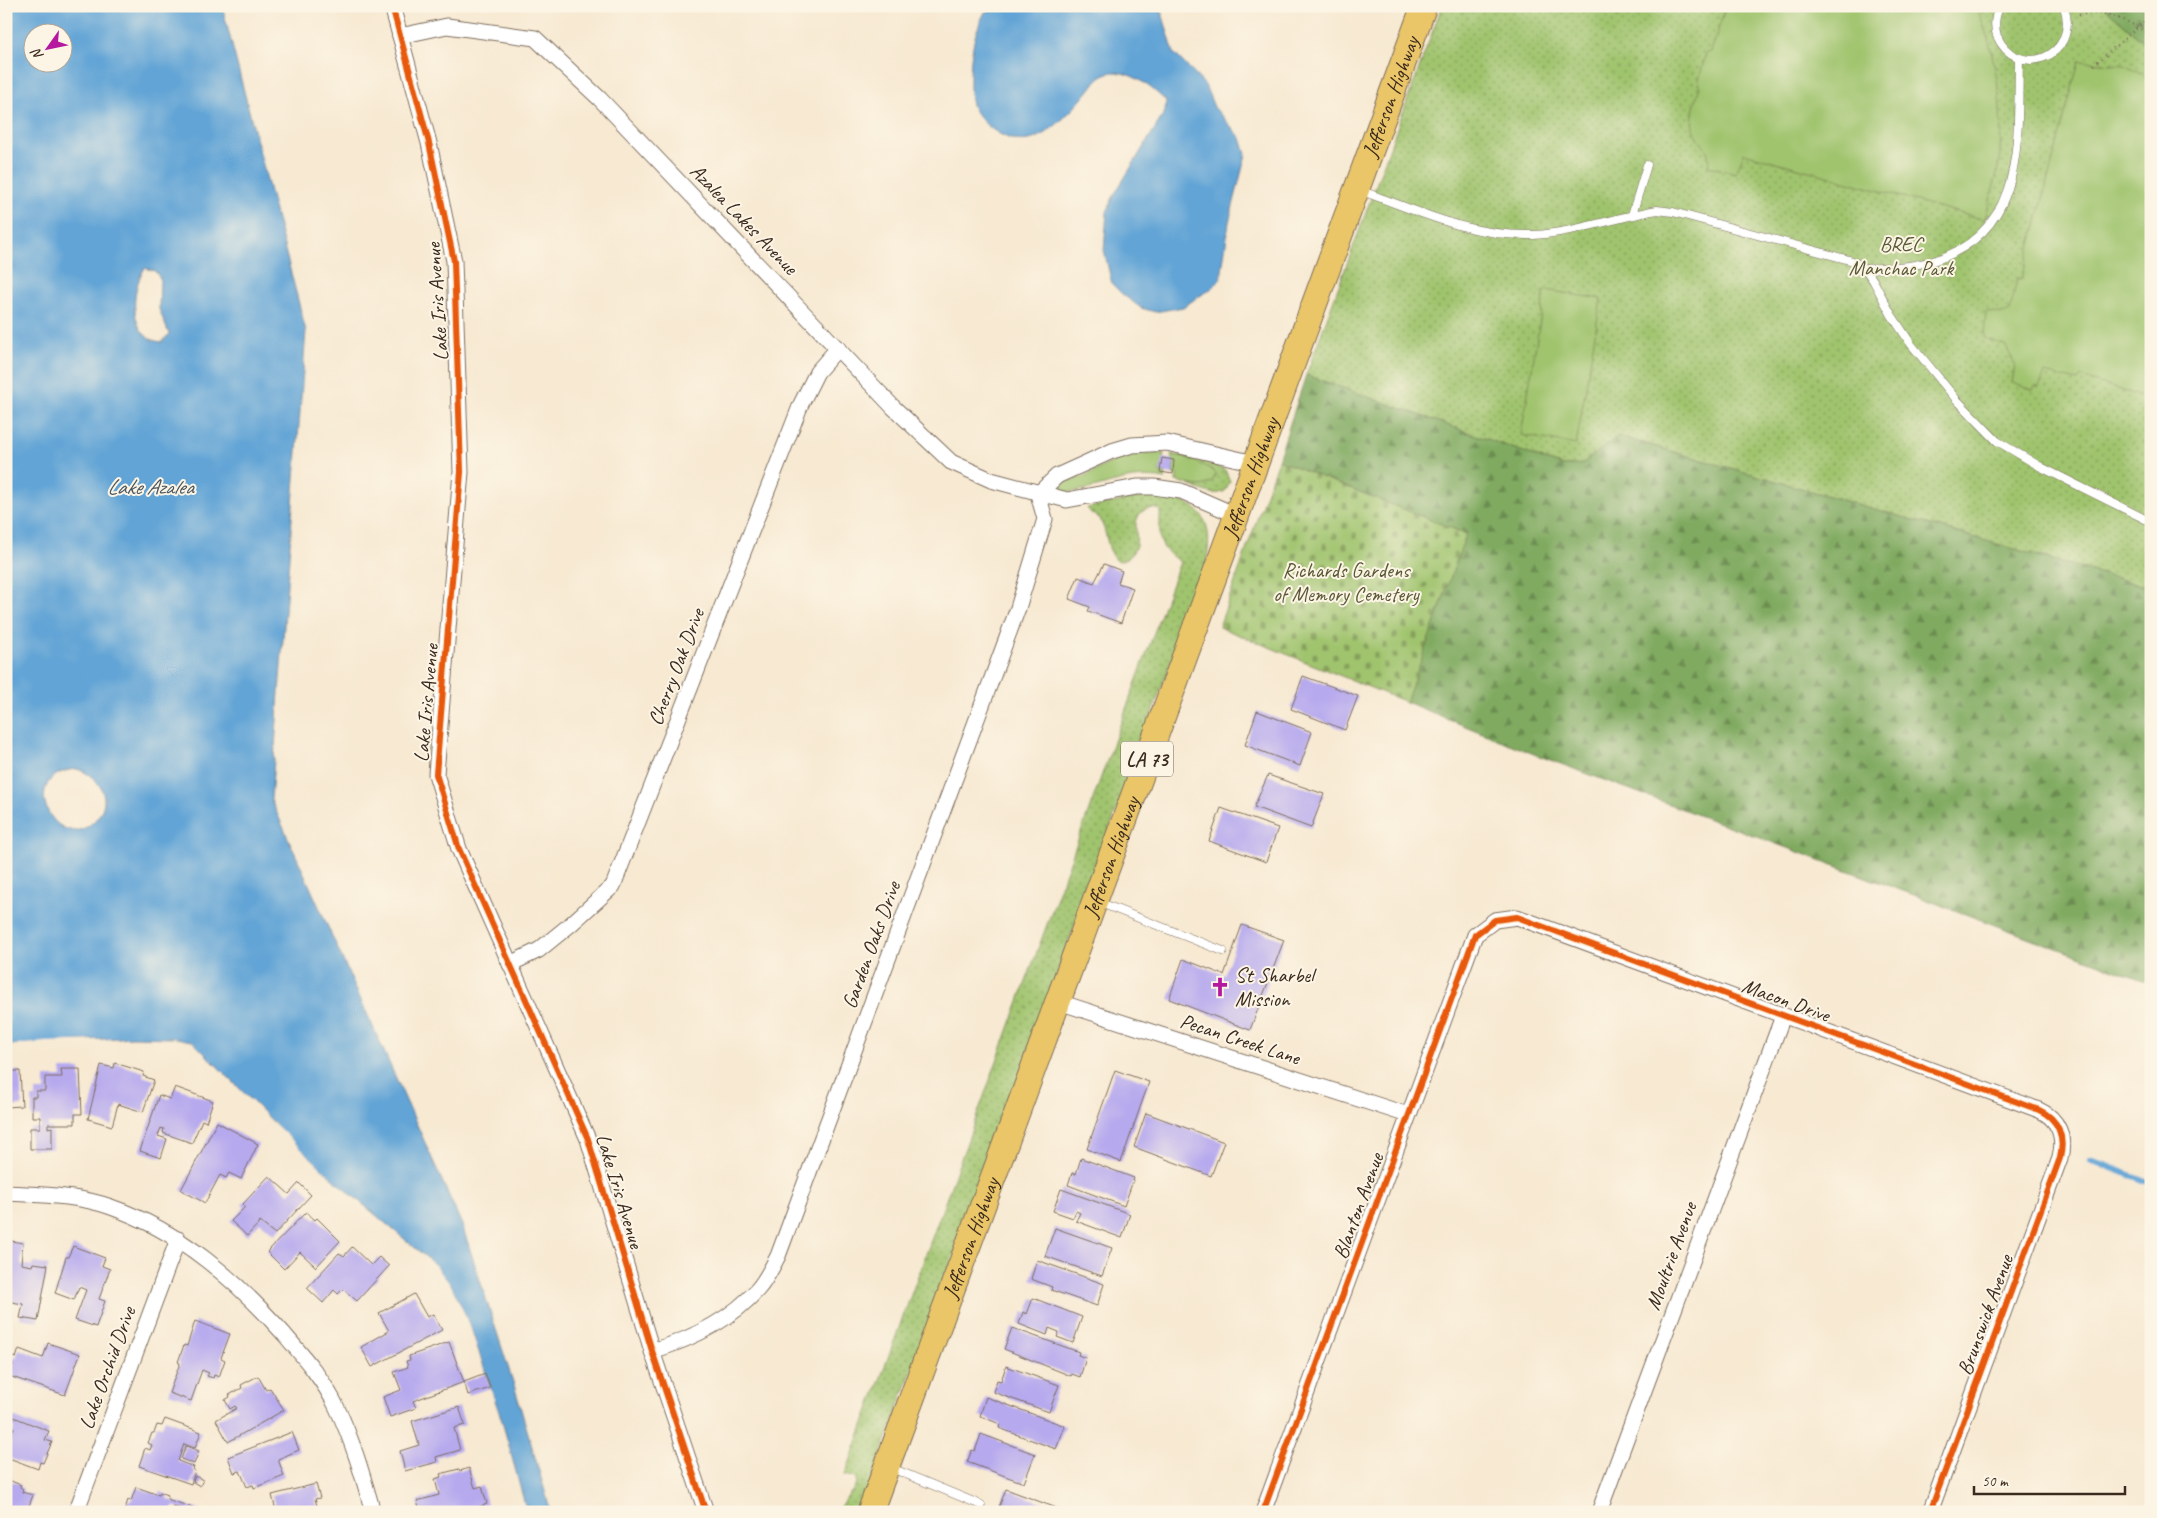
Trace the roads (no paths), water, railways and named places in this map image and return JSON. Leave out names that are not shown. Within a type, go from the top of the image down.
[{"type":"main road","name":"Jefferson Highway","points":[[870,1512],[1424,6]]},
{"type":"street","name":"Lake Iris Avenue","points":[[392,6],[429,143],[454,261],[462,472],[436,774],[459,848],[588,1139],[652,1351],[706,1512]]},
{"type":"street","name":"Azalea Lakes Avenue","points":[[400,36],[447,26],[535,38],[600,100],[838,348],[893,408],[952,462],[991,480],[1066,500],[1137,487],[1154,487],[1181,492],[1236,515]]},
{"type":"street","name":"Cherry Oak Drive","points":[[510,964],[539,950],[571,924],[612,886],[801,404],[817,372],[838,348]]},
{"type":"street","points":[[1038,494],[1057,476],[1112,451],[1132,445],[1168,443],[1255,463]]},
{"type":"street","name":"Garden Oaks Drive","points":[[652,1351],[672,1345],[712,1327],[737,1310],[759,1288],[778,1256],[1018,608],[1046,519],[1038,494]]},
{"type":"street","name":"Macon Drive","points":[[1495,920],[1517,917],[2039,1110],[2050,1117],[2059,1128]]},
{"type":"street","name":"Blanton Avenue","points":[[1263,1512],[1475,935],[1495,920]]},
{"type":"street","name":"Pecan Creek Lane","points":[[1059,1002],[1408,1115]]},
{"type":"street","name":"Moultrie Avenue","points":[[1599,1512],[1783,1016]]},
{"type":"street","name":"Brunswick Avenue","points":[[1930,1512],[2060,1158],[2063,1142],[2059,1128]]},
{"type":"street","points":[[6,1193],[65,1197],[110,1206],[152,1223],[178,1239],[223,1272],[265,1312],[306,1360],[337,1408],[358,1460],[373,1512]]},
{"type":"street","name":"Lake Orchid Drive","points":[[76,1512],[178,1239]]},
{"type":"lane","points":[[2000,6],[1995,22],[1996,33],[2001,44],[2019,58],[2032,60],[2044,58],[2055,52],[2063,42],[2068,30],[2068,18],[2064,6]]},
{"type":"lane","points":[[1865,270],[1903,266],[1933,260],[1967,245],[1993,222],[2006,197],[2014,164],[2019,58]]},
{"type":"lane","points":[[1632,215],[1646,165]]},
{"type":"lane","points":[[1357,189],[1452,225],[1492,233],[1547,233],[1657,210],[1673,212],[1853,262],[1865,270],[1911,344],[1969,414],[1997,441],[2041,467],[2151,522]]},
{"type":"lane","points":[[1096,901],[1223,951]]},
{"type":"lane","points":[[887,1467],[981,1505]]},
{"type":"water","name":"Lake Azalea","points":[[6,6],[222,6],[306,331],[271,800],[462,1225],[514,1385],[551,1512],[527,1512],[502,1421],[469,1323],[451,1285],[435,1265],[333,1179],[193,1042],[174,1038],[132,1037],[6,1046]],"holes":[[[145,268],[155,271],[160,278],[159,309],[169,334],[162,342],[151,339],[143,333],[135,312],[137,288]],[[77,769],[92,777],[102,789],[104,804],[96,819],[82,829],[69,830],[57,823],[48,812],[45,798],[47,785],[57,774]]]},
{"type":"water","points":[[1005,6],[1160,6],[1174,53],[1205,85],[1214,107],[1241,138],[1246,154],[1229,222],[1221,278],[1212,288],[1183,307],[1155,312],[1141,308],[1112,284],[1104,250],[1107,212],[1114,195],[1165,112],[1166,101],[1148,86],[1128,75],[1113,72],[1106,74],[1100,77],[1074,107],[1047,132],[1025,141],[1008,138],[1000,134],[980,118],[973,107],[970,95],[970,69],[973,44],[985,12]]},
{"type":"waterway","points":[[2091,1160],[2151,1183]]},
{"type":"place","name":"St Sharbel Mission","points":[[1220,987]]},
{"type":"park label","name":"BREC Manchac Park","points":[[1901,256]]},
{"type":"park label","name":"Richards Gardens of Memory Cemetery","points":[[1346,582]]}]
